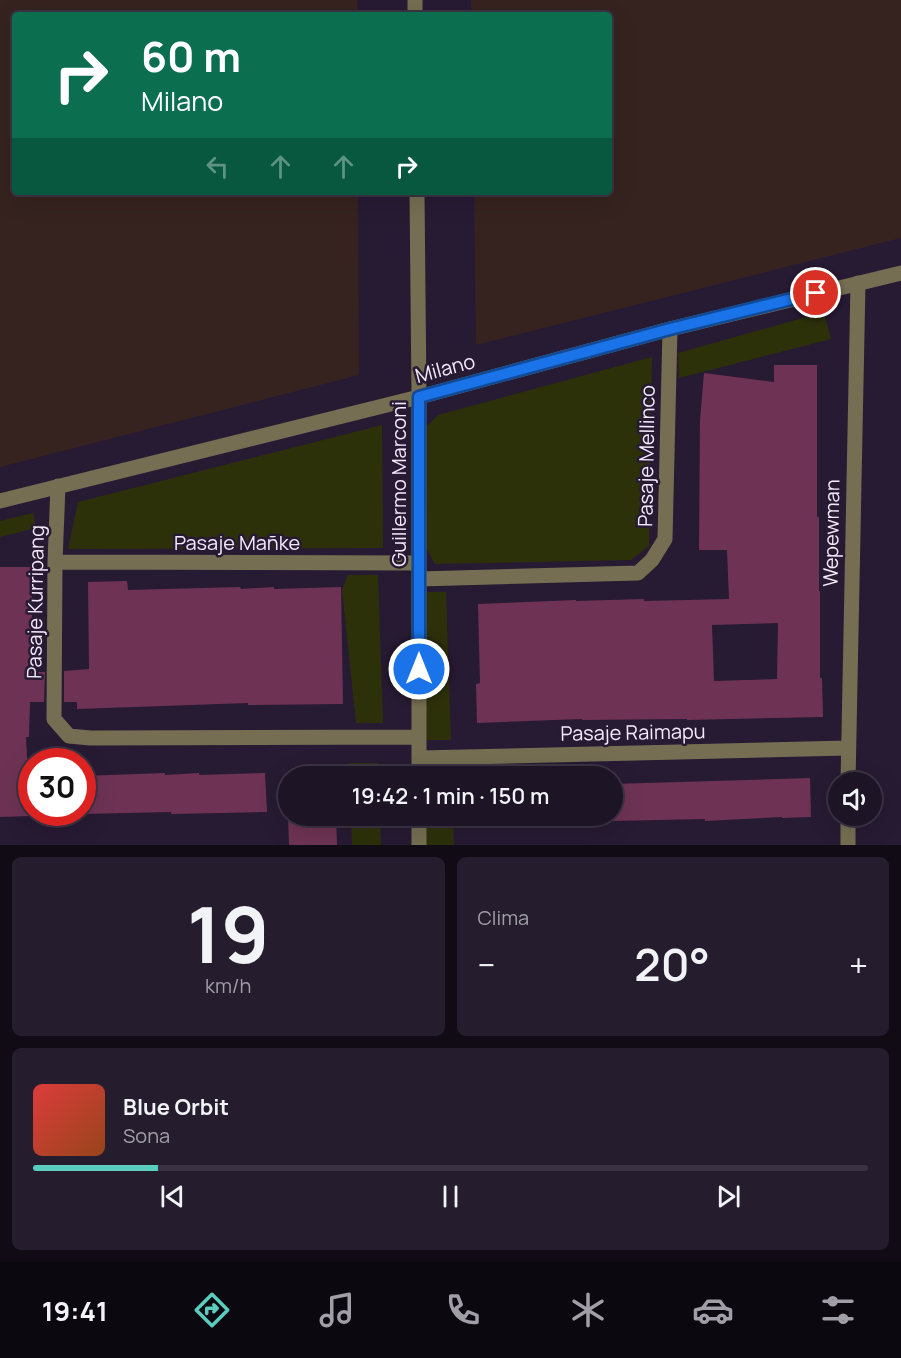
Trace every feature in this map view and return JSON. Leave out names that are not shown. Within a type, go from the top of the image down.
[{"type":"street","name":"Guillermo Marconi","points":[[417,195],[419,766]]},
{"type":"street","name":"Milano","points":[[0,501],[419,397],[670,329],[901,273]]},
{"type":"street","name":"Wepewman","points":[[848,772],[858,283]]},
{"type":"street","name":"Pasaje Mellinco","points":[[638,573],[652,560],[664,539],[670,329]]},
{"type":"street","name":"Pasaje Kurripang","points":[[58,486],[54,719],[69,736],[90,738],[419,737]]},
{"type":"street","name":"Pasaje Mañke","points":[[55,562],[419,571],[638,573]]},
{"type":"street","name":"Pasaje Raimapu","points":[[419,758],[848,748]]},
{"type":"street","points":[[419,826],[419,845]]},
{"type":"street","points":[[848,826],[848,845]]},
{"type":"shaded area","points":[[0,0],[357,0],[358,12],[12,12],[12,195],[358,195],[359,375],[0,467]]},
{"type":"shaded area","points":[[471,0],[901,0],[901,238],[476,345],[474,195],[612,195],[612,12],[472,12]]},
{"type":"green space","points":[[824,312],[831,339],[679,378],[678,353]]},
{"type":"green space","points":[[652,357],[649,546],[631,560],[435,564],[426,548],[427,426],[438,415]]},
{"type":"green space","points":[[382,425],[383,548],[68,549],[78,502]]},
{"type":"green space","points":[[33,513],[36,528],[0,537],[0,521]]},
{"type":"green space","points":[[348,575],[378,575],[383,723],[356,723],[342,590]]},
{"type":"green space","points":[[416,592],[446,592],[451,740],[424,740]]},
{"type":"green space","points":[[348,763],[378,763],[378,766],[348,766]]},
{"type":"green space","points":[[351,826],[380,826],[381,845],[352,845]]},
{"type":"green space","points":[[424,826],[453,826],[454,845],[425,845]]},
{"type":"building","points":[[774,365],[817,365],[817,517],[819,517],[820,678],[822,678],[823,717],[687,720],[582,719],[477,723],[476,684],[480,683],[478,604],[576,600],[729,599],[727,550],[699,550],[700,420],[704,373],[774,382]],"holes":[[[778,623],[777,679],[714,681],[712,625]]]},
{"type":"building","points":[[0,567],[32,567],[32,672],[45,672],[44,702],[30,702],[27,748],[18,748],[18,816],[0,817]]},
{"type":"building","points":[[127,581],[128,590],[341,587],[343,704],[248,705],[248,703],[77,709],[77,702],[64,702],[64,671],[89,669],[88,582]]},
{"type":"building","points":[[265,773],[267,812],[96,814],[96,775]]},
{"type":"building","points":[[810,778],[811,817],[705,821],[705,819],[623,821],[623,784]]},
{"type":"building","points":[[288,826],[336,826],[337,845],[289,845]]},
{"type":"route","points":[[419,669],[419,397],[670,329],[816,293]]}]
